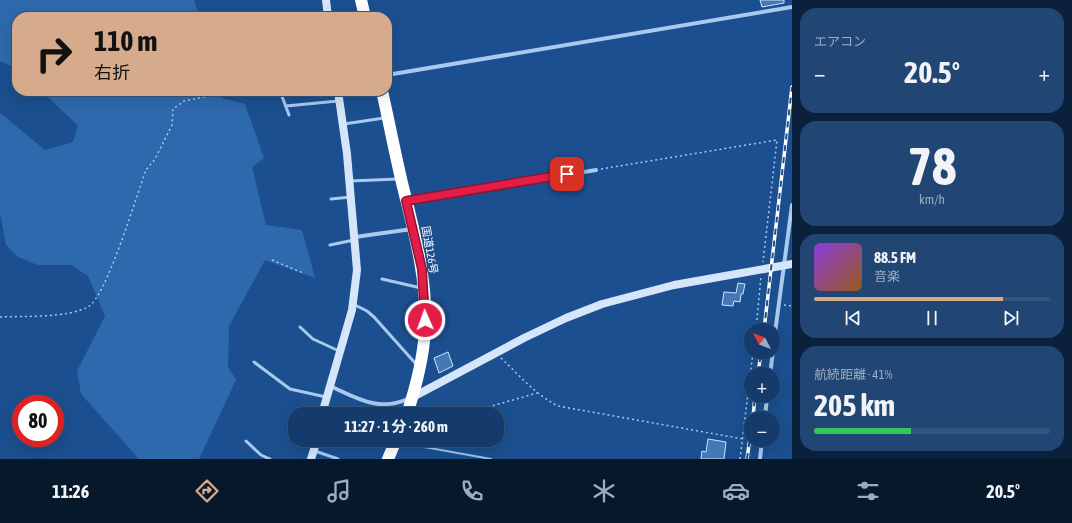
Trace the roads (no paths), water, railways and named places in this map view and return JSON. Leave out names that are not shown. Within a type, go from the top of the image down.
[{"type":"highway","points":[[361,0],[364,12]]},
{"type":"highway","name":"国道126号","points":[[383,96],[422,269],[425,330],[420,368],[409,407]]},
{"type":"highway","points":[[388,459],[393,447]]},
{"type":"street","points":[[326,0],[327,12]]},
{"type":"street","points":[[392,74],[792,7]]},
{"type":"street","points":[[324,407],[353,304],[357,270],[352,197],[338,96]]},
{"type":"street","points":[[406,201],[596,170]]},
{"type":"street","points":[[776,323],[778,304],[788,265],[792,206]]},
{"type":"street","points":[[355,239],[414,229]]},
{"type":"street","points":[[329,385],[369,404],[382,405],[400,403],[495,353],[566,318],[602,304],[674,284],[788,265]]},
{"type":"street","points":[[311,459],[315,447]]},
{"type":"street","points":[[760,459],[761,447]]},
{"type":"lane","points":[[282,96],[289,115]]},
{"type":"lane","points":[[286,106],[339,101]]},
{"type":"lane","points":[[343,125],[388,117]]},
{"type":"lane","points":[[350,181],[401,178]]},
{"type":"lane","points":[[331,199],[352,197]]},
{"type":"lane","points":[[330,245],[355,239]]},
{"type":"lane","points":[[382,279],[423,289]]},
{"type":"lane","points":[[353,304],[374,317],[420,368]]},
{"type":"lane","points":[[300,327],[313,339],[340,351]]},
{"type":"lane","points":[[254,362],[290,390],[326,397]]},
{"type":"lane","points":[[246,441],[262,455],[270,459]]},
{"type":"lane","points":[[314,451],[338,459]]},
{"type":"waterway","points":[[424,447],[491,459]]},
{"type":"railway","points":[[765,323],[792,87]]},
{"type":"railway","points":[[759,367],[760,359]]},
{"type":"railway","points":[[754,403],[754,411]]},
{"type":"railway","points":[[747,459],[749,447]]}]
